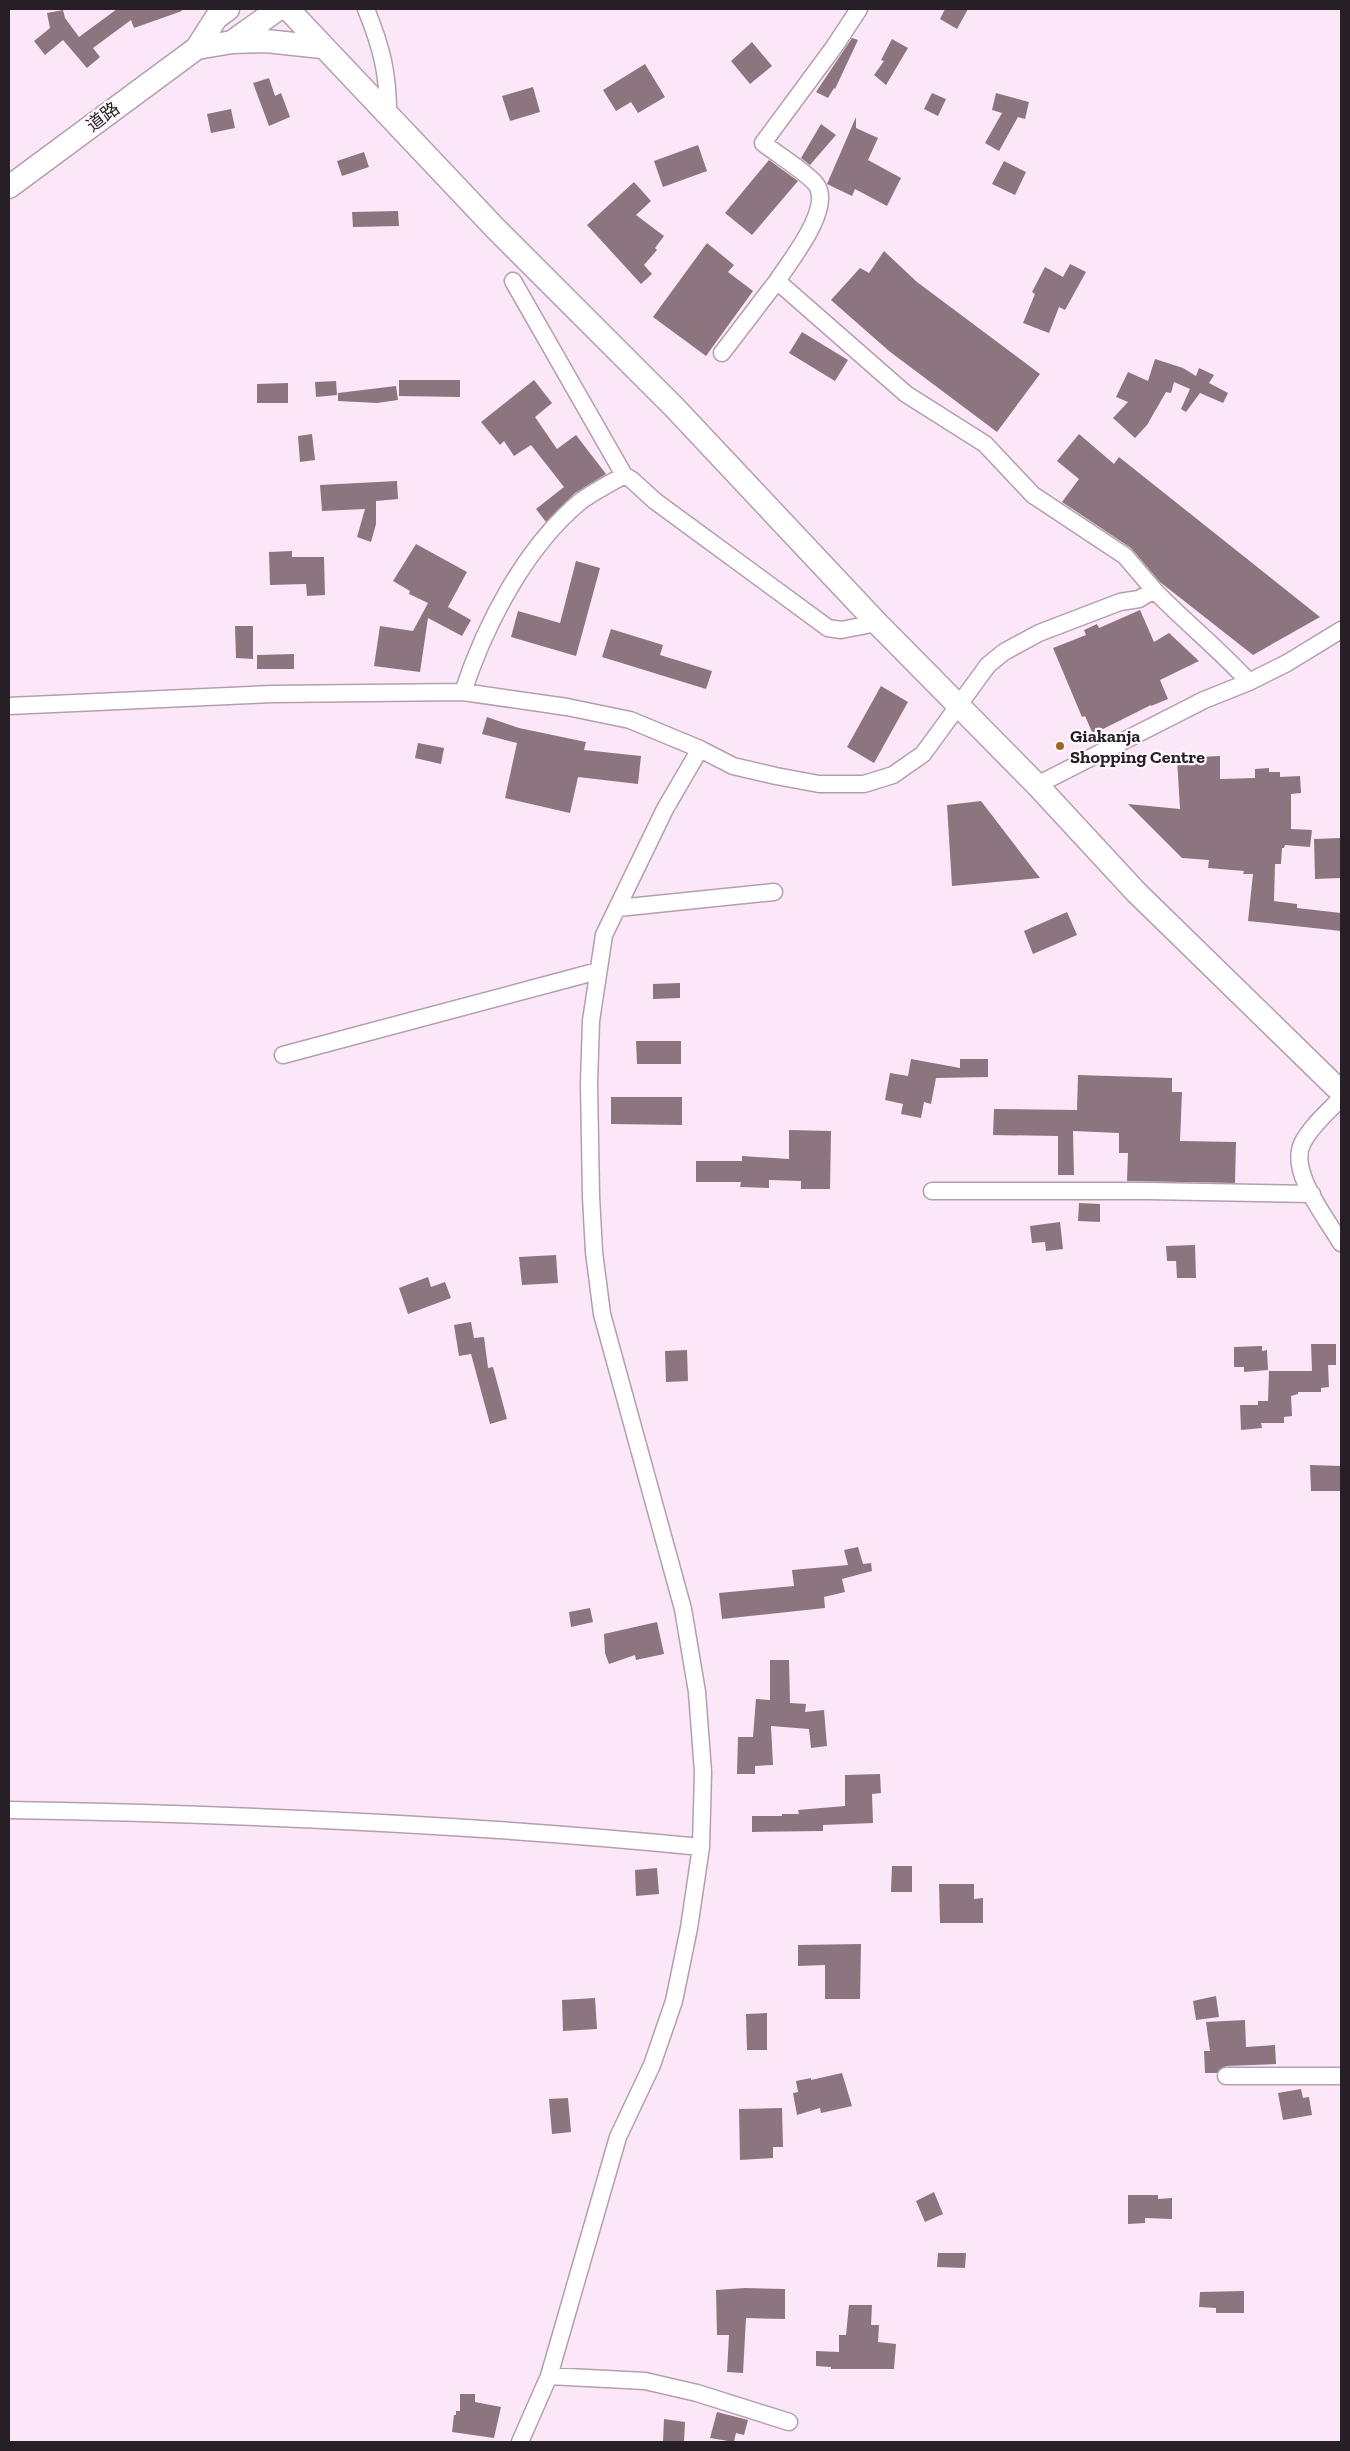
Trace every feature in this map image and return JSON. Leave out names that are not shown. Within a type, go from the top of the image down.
[{"type":"main road","points":[[197,48],[216,18],[228,9]]},
{"type":"main road","points":[[232,42],[278,9]]},
{"type":"main road","points":[[288,9],[322,47],[388,112],[496,228],[674,407],[877,624],[1037,785],[1136,892],[1341,1092]]},
{"type":"main road","points":[[197,48],[232,42],[266,41],[322,47]]},
{"type":"main road","name":"道路","points":[[9,187],[197,48]]},
{"type":"street","points":[[366,9],[375,31],[388,79],[388,112]]},
{"type":"street","points":[[722,353],[777,281],[816,219],[820,197],[816,183],[763,143],[834,47],[859,9]]},
{"type":"street","points":[[777,281],[906,394],[985,444],[1033,495],[1125,556],[1154,590],[1198,633],[1221,651],[1250,682]]},
{"type":"street","points":[[513,282],[624,475],[655,501],[828,628],[842,630],[877,624]]},
{"type":"street","points":[[463,692],[484,640],[505,597],[537,548],[581,501],[624,475]]},
{"type":"street","points":[[9,706],[97,700],[168,701],[272,694],[463,692],[567,707],[630,720],[700,749],[733,766],[776,776],[819,784],[864,784],[893,775],[923,754],[988,665],[1004,652],[1039,633],[1120,602],[1139,599],[1154,590]]},
{"type":"street","points":[[1037,785],[1204,700],[1250,682],[1287,663],[1341,630]]},
{"type":"street","points":[[520,2442],[549,2376],[618,2137],[652,2065],[674,2001],[689,1928],[702,1847],[703,1772],[698,1701],[683,1609],[602,1314],[594,1252],[589,1084],[592,1021],[604,935],[665,809],[700,749]]},
{"type":"street","points":[[618,908],[774,892]]},
{"type":"street","points":[[283,1055],[598,970]]},
{"type":"street","points":[[1341,1098],[1312,1129],[1302,1143],[1298,1161],[1312,1194],[1341,1243]]},
{"type":"street","points":[[932,1191],[1149,1191],[1312,1194]]},
{"type":"street","points":[[9,1810],[322,1819],[702,1847]]},
{"type":"street","points":[[1226,2076],[1341,2076]]},
{"type":"street","points":[[549,2376],[646,2381],[697,2393],[789,2422]]},
{"type":"building","points":[[117,9],[181,9],[182,11],[134,28],[131,20],[93,48],[100,57],[87,68],[63,40],[45,55],[34,41],[50,28],[47,13],[63,10],[65,18],[79,37]]},
{"type":"building","points":[[945,9],[968,9],[957,29],[940,19]]},
{"type":"building","points":[[852,38],[858,40],[835,89],[828,98],[816,92]]},
{"type":"building","points":[[892,39],[908,48],[886,85],[874,75],[884,61],[881,60]]},
{"type":"building","points":[[752,42],[772,66],[750,84],[731,61]]},
{"type":"building","points":[[645,64],[665,97],[638,113],[631,102],[616,111],[603,90]]},
{"type":"building","points":[[269,78],[275,96],[281,93],[290,117],[269,126],[253,83]]},
{"type":"building","points":[[533,87],[540,112],[510,121],[502,96]]},
{"type":"building","points":[[932,93],[946,99],[938,116],[924,109]]},
{"type":"building","points":[[996,93],[1029,102],[1025,119],[1018,117],[999,151],[985,143],[1002,113],[992,110]]},
{"type":"building","points":[[231,109],[235,128],[211,133],[207,114]]},
{"type":"building","points":[[856,117],[856,128],[878,138],[868,160],[901,178],[887,206],[855,189],[852,196],[827,184]]},
{"type":"building","points":[[821,124],[836,135],[810,165],[801,158]]},
{"type":"building","points":[[698,145],[707,171],[663,187],[654,161]]},
{"type":"building","points":[[364,152],[369,167],[342,176],[337,161]]},
{"type":"building","points":[[769,160],[798,181],[752,235],[725,213]]},
{"type":"building","points":[[1004,161],[1026,172],[1015,195],[992,184]]},
{"type":"building","points":[[634,182],[651,201],[636,215],[664,236],[655,248],[657,250],[644,265],[652,274],[641,284],[587,225]]},
{"type":"building","points":[[398,211],[399,226],[353,227],[352,212]]},
{"type":"building","points":[[707,243],[734,265],[728,272],[753,291],[706,356],[653,317]]},
{"type":"building","points":[[884,251],[917,282],[1040,374],[997,432],[889,351],[831,300],[860,268],[869,273]]},
{"type":"building","points":[[1070,264],[1086,272],[1065,310],[1059,307],[1049,333],[1023,323],[1035,294],[1032,292],[1045,267],[1063,277]]},
{"type":"building","points":[[802,332],[848,360],[835,381],[789,353]]},
{"type":"building","points":[[1155,359],[1183,368],[1196,376],[1199,368],[1214,375],[1209,383],[1228,393],[1223,403],[1200,393],[1186,412],[1181,409],[1190,389],[1174,382],[1171,393],[1166,392],[1147,425],[1135,438],[1113,418],[1128,402],[1116,397],[1128,372],[1148,381]]},
{"type":"building","points":[[399,380],[460,380],[460,397],[399,396]]},
{"type":"building","points":[[534,380],[552,403],[535,417],[557,449],[576,435],[606,474],[575,493],[546,522],[536,509],[564,487],[531,445],[514,456],[504,441],[500,445],[481,422]]},
{"type":"building","points":[[336,381],[337,395],[316,397],[315,382]]},
{"type":"building","points":[[288,383],[288,403],[257,403],[257,384]]},
{"type":"building","points":[[396,386],[398,400],[377,403],[338,401],[338,393]]},
{"type":"building","points":[[312,434],[315,460],[300,462],[298,436]]},
{"type":"building","points":[[1079,434],[1114,464],[1119,457],[1320,617],[1253,655],[1160,582],[1131,548],[1062,502],[1079,479],[1057,461]]},
{"type":"building","points":[[397,481],[398,499],[376,501],[376,524],[371,542],[357,537],[365,509],[322,511],[320,485]]},
{"type":"building","points":[[416,544],[467,572],[448,607],[471,620],[462,636],[428,618],[420,672],[374,666],[380,626],[413,631],[428,603],[409,594],[410,591],[393,581]]},
{"type":"building","points":[[292,551],[292,557],[324,557],[325,595],[307,596],[306,584],[270,585],[269,552]]},
{"type":"building","points":[[576,561],[600,568],[576,656],[511,637],[518,611],[560,623]]},
{"type":"building","points":[[1140,610],[1154,642],[1169,633],[1199,661],[1160,680],[1168,699],[1151,705],[1093,734],[1085,716],[1082,717],[1053,648],[1086,635],[1084,630],[1097,624],[1099,628]]},
{"type":"building","points":[[235,626],[253,626],[253,659],[236,658]]},
{"type":"building","points":[[611,629],[663,645],[660,655],[712,671],[706,689],[602,657]]},
{"type":"building","points":[[294,654],[294,669],[257,669],[257,655]]},
{"type":"building","points":[[881,686],[908,702],[874,763],[847,747]]},
{"type":"building","points":[[487,717],[519,728],[586,742],[584,750],[641,756],[638,784],[578,777],[570,813],[505,798],[517,743],[482,734]]},
{"type":"building","points":[[418,743],[444,748],[441,764],[415,758]]},
{"type":"building","points":[[1220,756],[1220,779],[1255,778],[1255,769],[1269,768],[1269,772],[1280,772],[1280,777],[1300,776],[1301,793],[1291,794],[1291,829],[1312,830],[1310,847],[1285,845],[1282,848],[1281,864],[1275,864],[1274,901],[1297,904],[1297,908],[1341,913],[1341,931],[1248,921],[1253,874],[1243,874],[1244,871],[1208,868],[1209,860],[1182,858],[1128,804],[1180,809],[1177,758]]},
{"type":"building","points":[[981,801],[1040,878],[952,886],[947,805]]},
{"type":"building","points":[[1341,838],[1341,878],[1315,879],[1314,839]]},
{"type":"building","points":[[1067,912],[1077,935],[1033,954],[1024,931]]},
{"type":"building","points":[[680,983],[680,998],[653,999],[653,984]]},
{"type":"building","points":[[636,1041],[681,1041],[681,1064],[637,1064]]},
{"type":"building","points":[[911,1059],[960,1068],[960,1059],[988,1059],[988,1077],[936,1078],[931,1104],[924,1102],[921,1118],[901,1114],[903,1104],[885,1100],[890,1073],[908,1076]]},
{"type":"building","points":[[1078,1075],[1172,1078],[1172,1092],[1182,1092],[1180,1141],[1236,1142],[1235,1183],[1127,1181],[1128,1153],[1119,1153],[1119,1133],[1073,1131],[1074,1175],[1058,1175],[1058,1136],[993,1135],[994,1109],[1077,1110]]},
{"type":"building","points":[[611,1097],[682,1097],[682,1125],[611,1124]]},
{"type":"building","points":[[789,1130],[831,1131],[830,1189],[801,1189],[801,1181],[769,1180],[769,1188],[740,1187],[741,1182],[696,1182],[696,1161],[742,1161],[742,1156],[789,1159]]},
{"type":"building","points":[[1079,1203],[1100,1204],[1100,1222],[1078,1221]]},
{"type":"building","points":[[1060,1222],[1063,1249],[1046,1251],[1045,1242],[1032,1243],[1030,1226]]},
{"type":"building","points":[[1195,1245],[1196,1278],[1177,1278],[1176,1261],[1167,1261],[1166,1246]]},
{"type":"building","points":[[556,1255],[558,1283],[522,1285],[519,1257]]},
{"type":"building","points":[[428,1277],[431,1287],[445,1282],[451,1298],[408,1314],[399,1288]]},
{"type":"building","points":[[471,1322],[474,1338],[484,1337],[488,1368],[493,1367],[507,1419],[490,1424],[471,1354],[459,1356],[454,1325]]},
{"type":"building","points":[[1311,1344],[1336,1344],[1336,1365],[1328,1365],[1329,1387],[1321,1388],[1321,1392],[1298,1392],[1298,1394],[1291,1396],[1292,1416],[1284,1417],[1284,1423],[1261,1423],[1262,1428],[1241,1430],[1240,1405],[1258,1405],[1258,1401],[1268,1401],[1269,1371],[1312,1371]]},
{"type":"building","points":[[1262,1346],[1262,1351],[1267,1350],[1268,1370],[1244,1372],[1244,1367],[1234,1367],[1234,1347]]},
{"type":"building","points":[[687,1350],[688,1381],[666,1382],[665,1351]]},
{"type":"building","points":[[1310,1465],[1341,1466],[1341,1491],[1311,1491]]},
{"type":"building","points":[[858,1547],[863,1564],[871,1563],[872,1571],[842,1579],[845,1592],[824,1597],[825,1608],[722,1619],[719,1593],[794,1586],[792,1570],[848,1565],[844,1550]]},
{"type":"building","points":[[590,1608],[593,1622],[571,1627],[569,1612]]},
{"type":"building","points":[[657,1622],[664,1654],[636,1660],[635,1655],[609,1664],[605,1653],[604,1634]]},
{"type":"building","points":[[770,1660],[789,1660],[790,1703],[806,1704],[805,1712],[824,1710],[827,1746],[811,1748],[809,1729],[771,1726],[773,1765],[755,1766],[755,1774],[737,1774],[738,1737],[753,1737],[756,1699],[770,1700]]},
{"type":"building","points":[[880,1774],[881,1793],[872,1794],[873,1823],[823,1825],[823,1831],[752,1832],[752,1816],[782,1816],[782,1814],[799,1814],[798,1810],[845,1806],[845,1775]]},
{"type":"building","points":[[892,1866],[912,1866],[912,1892],[891,1892]]},
{"type":"building","points":[[657,1868],[659,1894],[636,1896],[635,1870]]},
{"type":"building","points":[[939,1884],[974,1884],[974,1899],[983,1898],[983,1923],[940,1923]]},
{"type":"building","points":[[861,1944],[860,1999],[825,1999],[825,1965],[798,1966],[798,1945]]},
{"type":"building","points":[[1216,1996],[1219,2017],[1196,2020],[1193,2001]]},
{"type":"building","points":[[595,1998],[597,2029],[563,2031],[562,2000]]},
{"type":"building","points":[[767,2013],[767,2050],[747,2050],[746,2014]]},
{"type":"building","points":[[1245,2020],[1246,2047],[1275,2045],[1276,2064],[1226,2066],[1217,2073],[1205,2073],[1204,2051],[1210,2051],[1206,2022]]},
{"type":"building","points":[[842,2073],[852,2106],[821,2113],[820,2108],[797,2115],[793,2093],[798,2092],[796,2081],[811,2078],[811,2080]]},
{"type":"building","points":[[1301,2089],[1303,2098],[1309,2097],[1312,2115],[1283,2120],[1278,2093]]},
{"type":"building","points":[[568,2098],[571,2132],[552,2134],[549,2099]]},
{"type":"building","points":[[782,2108],[783,2147],[773,2147],[773,2158],[740,2160],[739,2109]]},
{"type":"building","points":[[934,2192],[943,2214],[925,2222],[916,2201]]},
{"type":"building","points":[[1128,2195],[1158,2195],[1158,2199],[1172,2198],[1172,2219],[1145,2218],[1145,2223],[1128,2224]]},
{"type":"building","points":[[938,2253],[966,2253],[965,2268],[937,2267]]},
{"type":"building","points":[[745,2288],[785,2289],[785,2319],[746,2318],[743,2373],[727,2372],[729,2335],[717,2335],[716,2290]]},
{"type":"building","points":[[1244,2291],[1244,2313],[1216,2313],[1216,2308],[1199,2307],[1200,2292]]},
{"type":"building","points":[[849,2305],[872,2305],[871,2325],[879,2325],[878,2342],[896,2344],[894,2369],[831,2369],[831,2367],[816,2366],[816,2351],[839,2352],[839,2335],[846,2335]]},
{"type":"building","points":[[460,2394],[475,2394],[475,2402],[501,2407],[494,2438],[452,2432],[454,2415],[456,2415],[456,2411],[460,2411]]},
{"type":"building","points":[[717,2412],[748,2420],[744,2435],[736,2433],[734,2442],[710,2438]]},
{"type":"building","points":[[664,2419],[685,2422],[684,2442],[663,2442]]},
{"type":"place","name":"Giakanja Shopping Centre","points":[[1060,746]]}]
